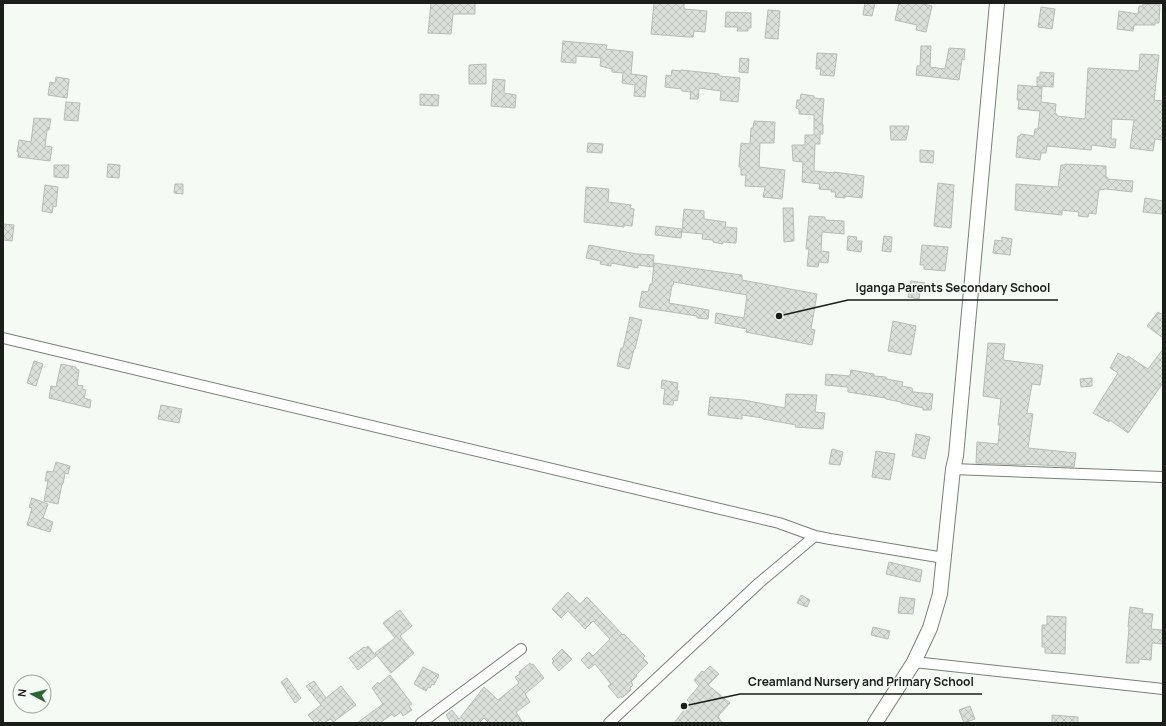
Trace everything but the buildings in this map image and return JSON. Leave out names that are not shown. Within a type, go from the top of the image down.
[{"type":"main road","points":[[875,723],[914,662],[930,628],[940,594],[953,469],[956,456],[997,3]]},
{"type":"street","points":[[3,338],[779,523],[815,536],[944,558]]},
{"type":"street","points":[[953,469],[1163,477]]},
{"type":"street","points":[[609,723],[760,583],[815,536]]},
{"type":"street","points":[[421,723],[521,649]]},
{"type":"street","points":[[914,662],[1163,689]]},
{"type":"place","name":"Iganga Parents Secondary School","points":[[779,316]]},
{"type":"place","name":"Creamland Nursery and Primary School","points":[[684,706]]}]
